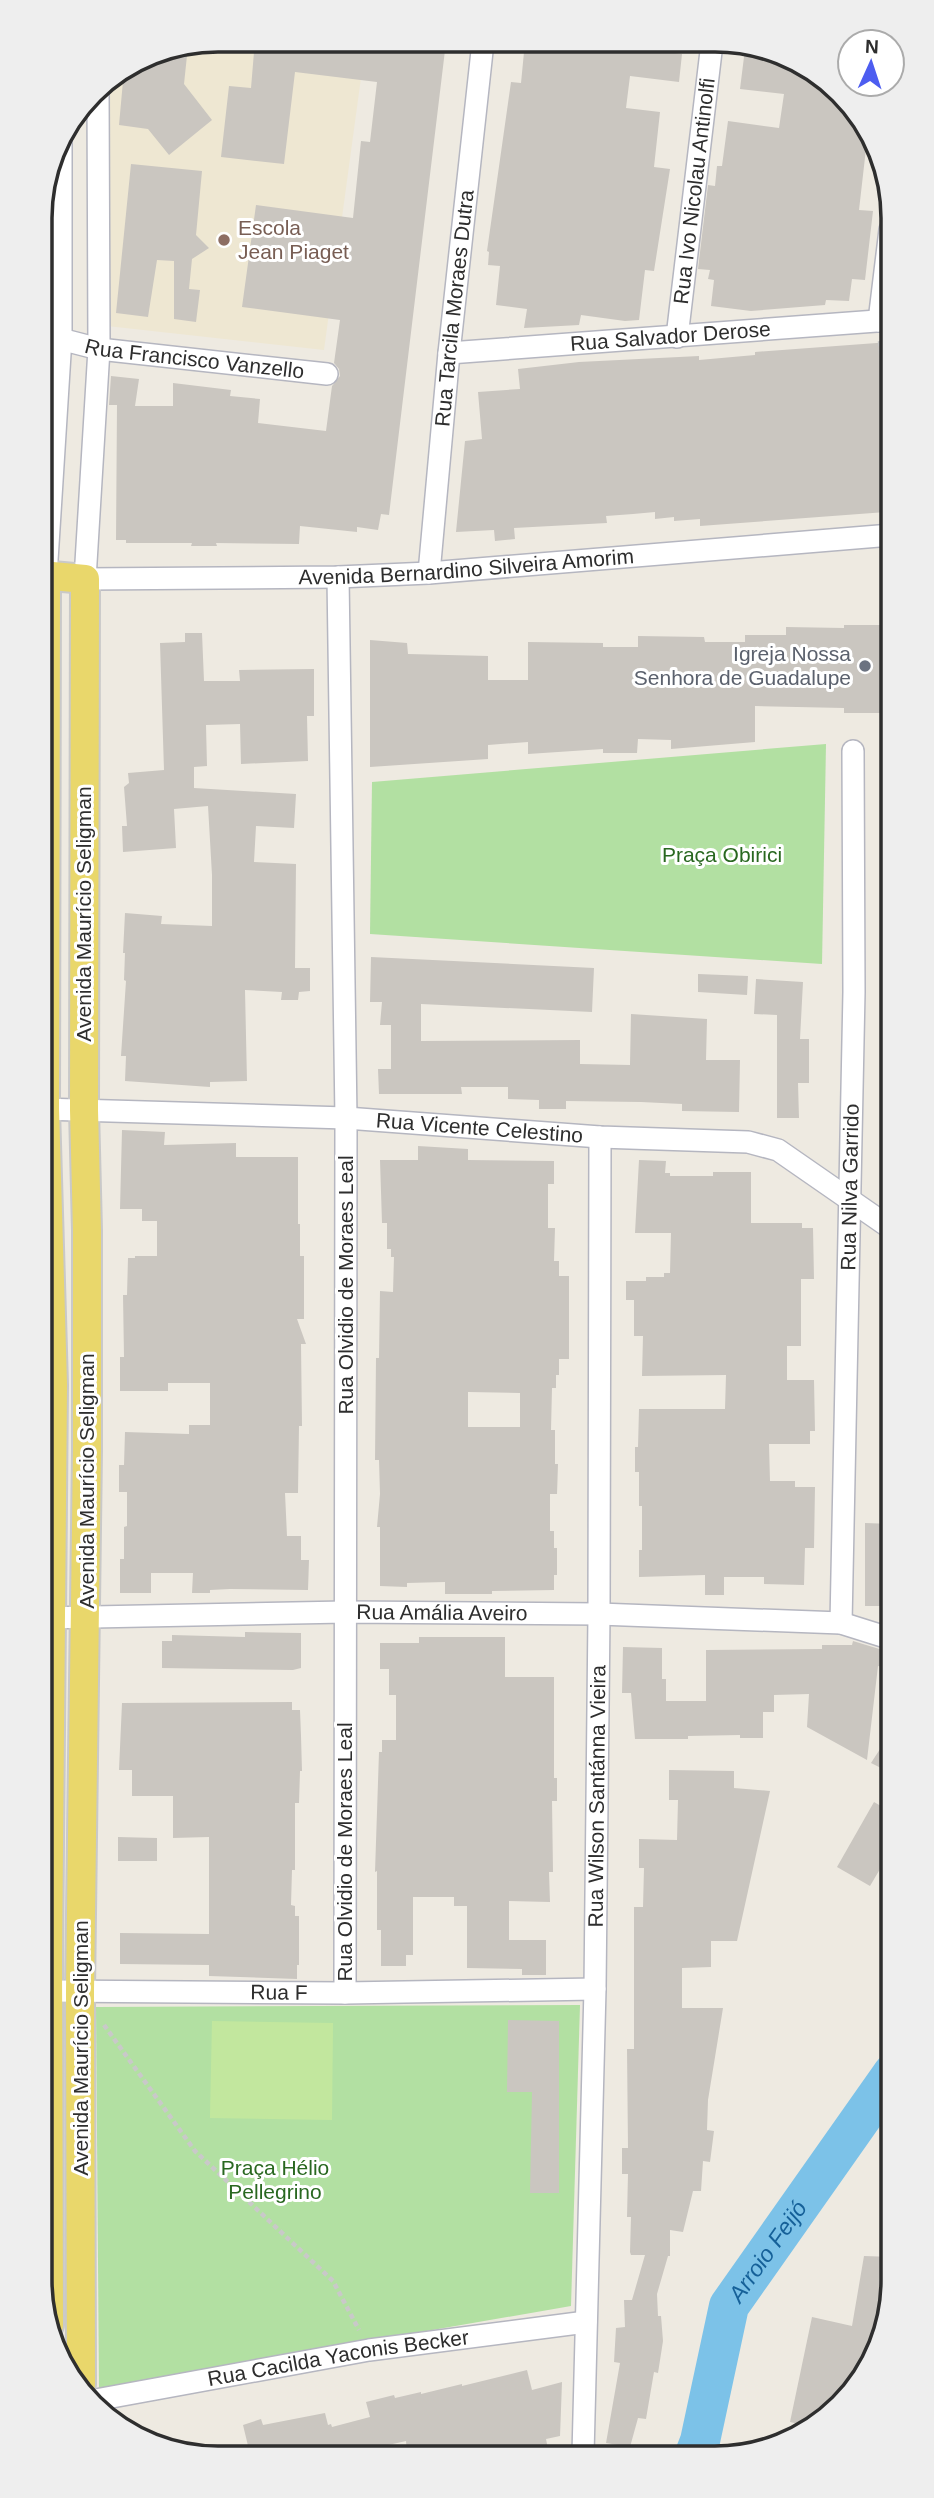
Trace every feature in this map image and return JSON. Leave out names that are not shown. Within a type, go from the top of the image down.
[{"type":"main road","name":"Avenida Bernardino Silveira Amorim","points":[[53,577],[85,579]]},
{"type":"main road","name":"Avenida Maurício Seligman","points":[[81,2372],[80,1991],[86,1618],[87,1231],[83,1110],[85,579]]},
{"type":"main road","name":"Avenida Maurício Seligman","points":[[52,1370],[52,1407]]},
{"type":"street","name":"Rua Tarcila Moraes Dutra","points":[[429,573],[449,353],[482,52]]},
{"type":"street","name":"Rua Ivo Nicolau Antinolfi","points":[[677,337],[711,52]]},
{"type":"street","points":[[85,579],[99,349],[99,104]]},
{"type":"street","points":[[53,297],[59,171]]},
{"type":"street","name":"Rua Salvador Derose","points":[[449,353],[881,321]]},
{"type":"street","name":"Rua Francisco Vanzello","points":[[53,337],[99,349],[327,374]]},
{"type":"street","name":"Avenida Bernardino Silveira Amorim","points":[[85,579],[338,577],[429,573],[881,536]]},
{"type":"street","name":"Rua Olvidio de Moraes Leal","points":[[338,577],[346,1118],[345,1993]]},
{"type":"street","name":"Rua Nilva Garrido","points":[[841,1623],[854,992],[853,751]]},
{"type":"street","name":"Rua Vicente Celestino","points":[[53,1109],[346,1118],[600,1137],[748,1142],[778,1150],[881,1222]]},
{"type":"street","name":"Rua Wilson Santánna Vieira","points":[[583,2446],[595,1989],[600,1137]]},
{"type":"street","name":"Rua Amália Aveiro","points":[[52,1618],[345,1612],[599,1614],[841,1623],[881,1636]]},
{"type":"street","name":"Rua F","points":[[52,1991],[345,1993],[595,1989]]},
{"type":"street","name":"Rua Cacilda Yaconis Becker","points":[[103,2399],[369,2350],[586,2322]]},
{"type":"path","points":[[103,2023],[195,2151],[333,2281],[369,2350]]},
{"type":"shaded area","name":"Escola Jean Piaget","points":[[207,53],[364,53],[324,350],[107,326],[108,95],[135,75],[165,61],[186,56]]},
{"type":"green space","name":"Praça Obirici","points":[[826,744],[822,964],[370,934],[372,782]]},
{"type":"green space","name":"Praça Hélio Pellegrino","points":[[580,2005],[571,2306],[99,2388],[96,2007]]},
{"type":"green space","points":[[212,2021],[333,2023],[332,2120],[210,2118]]},
{"type":"building","points":[[524,52],[682,54],[679,82],[630,76],[626,108],[660,112],[654,167],[670,169],[654,271],[645,270],[639,320],[625,321],[581,315],[579,325],[524,328],[527,309],[496,305],[500,266],[488,265],[487,251],[511,82],[521,83]]},
{"type":"building","points":[[254,53],[445,53],[389,515],[381,514],[378,530],[357,527],[357,532],[300,526],[299,544],[216,543],[217,546],[191,546],[192,543],[126,543],[126,540],[116,540],[117,405],[109,405],[111,376],[139,379],[135,406],[173,406],[173,383],[231,390],[230,396],[260,399],[258,423],[326,431],[332,386],[340,376],[334,363],[340,320],[242,307],[256,205],[353,218],[361,141],[370,142],[377,82],[295,72],[284,164],[221,157],[229,86],[251,88]]},
{"type":"building","points":[[744,55],[779,65],[817,87],[847,117],[859,135],[866,149],[859,210],[873,211],[865,280],[852,279],[849,301],[826,300],[825,305],[751,311],[711,306],[714,280],[708,279],[710,270],[698,269],[708,185],[715,186],[717,166],[722,166],[728,121],[779,128],[784,94],[740,89]]},
{"type":"building","points":[[187,56],[184,84],[212,120],[169,155],[148,129],[119,125],[123,83],[155,65]]},
{"type":"building","points":[[131,164],[202,171],[196,235],[209,248],[192,259],[189,289],[200,290],[196,322],[174,319],[174,261],[157,260],[148,317],[116,313]]},
{"type":"building","points":[[881,343],[881,512],[700,526],[700,519],[655,519],[655,512],[606,516],[607,523],[514,528],[515,539],[495,541],[494,530],[456,532],[465,441],[482,439],[478,392],[520,389],[518,369],[579,362],[699,356],[699,360],[755,355],[755,352]]},
{"type":"building","points":[[844,625],[881,625],[881,713],[844,713],[844,708],[755,706],[755,742],[671,749],[671,740],[638,739],[637,753],[603,753],[603,749],[528,754],[528,742],[488,745],[488,759],[370,767],[370,640],[407,643],[408,654],[488,656],[488,680],[528,680],[528,642],[603,643],[603,647],[638,647],[638,636],[704,637],[705,642],[745,642],[745,635],[786,635],[786,627],[844,628]]},
{"type":"building","points":[[185,633],[202,633],[204,681],[240,681],[239,670],[314,669],[314,716],[307,716],[308,761],[241,764],[240,724],[206,725],[207,766],[194,767],[194,788],[296,794],[294,828],[256,826],[254,862],[296,864],[295,968],[310,968],[310,991],[299,992],[298,1000],[281,1000],[282,992],[245,990],[247,1081],[210,1082],[210,1087],[125,1081],[126,1056],[121,1056],[126,981],[123,953],[125,913],[162,916],[161,924],[212,926],[208,806],[174,809],[176,848],[123,852],[122,826],[127,826],[124,787],[129,783],[128,773],[164,770],[160,643],[185,642]]},
{"type":"building","points":[[371,957],[594,968],[592,1012],[421,1004],[421,1041],[580,1040],[580,1064],[630,1065],[631,1014],[707,1019],[706,1060],[740,1060],[739,1112],[682,1111],[682,1104],[641,1102],[566,1101],[566,1109],[539,1109],[539,1100],[508,1099],[508,1087],[461,1087],[462,1094],[379,1094],[378,1069],[391,1069],[391,1025],[380,1025],[382,1002],[370,1002]]},
{"type":"building","points":[[698,974],[748,976],[747,995],[698,992]]},
{"type":"building","points":[[756,979],[803,982],[800,1039],[809,1039],[809,1083],[798,1083],[799,1118],[777,1118],[777,1015],[754,1014]]},
{"type":"building","points":[[122,1130],[165,1132],[164,1145],[236,1143],[236,1157],[298,1157],[298,1224],[300,1256],[304,1256],[304,1319],[297,1319],[306,1344],[301,1344],[302,1426],[299,1426],[298,1493],[285,1493],[287,1536],[301,1536],[301,1560],[309,1560],[308,1590],[230,1589],[192,1593],[193,1573],[151,1573],[151,1593],[120,1593],[120,1559],[124,1559],[124,1527],[127,1526],[127,1492],[119,1492],[119,1465],[124,1465],[125,1432],[189,1434],[189,1425],[210,1425],[210,1383],[168,1383],[168,1391],[120,1391],[120,1357],[124,1357],[123,1295],[127,1295],[128,1258],[157,1256],[157,1221],[142,1221],[142,1209],[120,1209]]},
{"type":"building","points":[[418,1146],[468,1149],[468,1160],[554,1161],[554,1184],[548,1184],[548,1228],[555,1228],[554,1261],[559,1261],[559,1276],[569,1276],[569,1359],[559,1359],[556,1388],[552,1388],[551,1430],[555,1430],[555,1464],[558,1464],[557,1494],[550,1494],[550,1531],[554,1531],[554,1548],[557,1548],[554,1590],[445,1594],[445,1582],[407,1583],[407,1587],[380,1586],[380,1527],[377,1527],[379,1460],[375,1460],[376,1358],[379,1358],[380,1291],[393,1292],[394,1257],[391,1257],[391,1249],[387,1249],[387,1223],[382,1223],[380,1160],[418,1160]],"holes":[[[468,1392],[520,1393],[520,1427],[468,1427]]]},
{"type":"building","points":[[639,1160],[666,1161],[665,1173],[670,1173],[670,1176],[713,1176],[713,1172],[751,1172],[751,1223],[802,1223],[802,1228],[813,1228],[814,1279],[801,1279],[801,1346],[787,1346],[787,1380],[814,1380],[815,1431],[810,1431],[810,1444],[769,1444],[770,1481],[795,1481],[795,1487],[815,1487],[814,1548],[805,1548],[804,1585],[764,1584],[764,1577],[724,1577],[724,1595],[705,1595],[705,1575],[639,1577],[642,1506],[639,1506],[639,1472],[635,1472],[635,1447],[638,1447],[639,1409],[725,1409],[726,1375],[642,1376],[643,1336],[634,1336],[634,1300],[626,1300],[626,1281],[646,1281],[646,1277],[664,1277],[664,1273],[670,1273],[671,1233],[635,1233]]},
{"type":"building","points":[[865,1523],[881,1524],[881,1606],[865,1606]]},
{"type":"building","points":[[245,1632],[301,1633],[301,1668],[162,1668],[162,1641],[172,1641],[172,1635],[245,1637]]},
{"type":"building","points":[[419,1637],[505,1637],[505,1677],[554,1677],[554,1778],[557,1778],[557,1801],[552,1801],[553,1872],[549,1872],[550,1902],[509,1901],[509,1940],[546,1940],[546,1975],[522,1975],[522,1969],[467,1968],[467,1906],[454,1906],[454,1897],[413,1897],[413,1955],[406,1955],[406,1966],[381,1966],[381,1930],[377,1930],[377,1871],[375,1872],[379,1752],[382,1752],[382,1740],[396,1740],[396,1695],[389,1695],[389,1669],[380,1669],[380,1643],[419,1643]]},
{"type":"building","points":[[853,1641],[881,1649],[881,1667],[878,1666],[867,1760],[807,1727],[809,1694],[774,1695],[774,1712],[763,1712],[763,1738],[740,1738],[740,1735],[635,1739],[631,1693],[622,1693],[623,1647],[662,1648],[662,1679],[666,1679],[666,1701],[706,1701],[706,1650],[822,1649],[822,1645],[852,1645]]},
{"type":"building","points":[[292,1702],[292,1710],[300,1710],[302,1771],[299,1803],[295,1803],[295,1870],[292,1870],[291,1905],[295,1906],[295,1916],[299,1916],[297,1979],[209,1976],[209,1965],[120,1964],[120,1933],[209,1934],[209,1837],[173,1838],[173,1796],[132,1796],[132,1770],[119,1770],[122,1703]]},
{"type":"building","points":[[881,1748],[881,1768],[871,1763]]},
{"type":"building","points":[[669,1770],[734,1771],[734,1788],[770,1791],[737,1941],[711,1941],[711,1967],[682,1968],[682,2008],[723,2008],[708,2100],[707,2130],[714,2131],[710,2162],[703,2161],[701,2191],[693,2191],[683,2232],[670,2230],[670,2256],[657,2294],[663,2341],[658,2373],[654,2372],[646,2419],[638,2418],[630,2446],[624,2446],[606,2443],[620,2363],[614,2362],[616,2328],[625,2327],[624,2300],[632,2300],[645,2255],[631,2255],[630,2252],[631,2217],[627,2217],[628,2174],[622,2174],[622,2148],[628,2148],[627,2049],[634,2049],[634,1907],[643,1907],[644,1868],[639,1868],[639,1839],[677,1840],[678,1800],[669,1800]]},
{"type":"building","points":[[874,1802],[881,1806],[881,1867],[870,1886],[837,1867]]},
{"type":"building","points":[[118,1837],[157,1838],[157,1861],[118,1861]]},
{"type":"building","points":[[508,2020],[559,2021],[559,2193],[530,2193],[532,2092],[507,2092]]},
{"type":"building","points":[[864,2256],[881,2257],[878,2312],[873,2333],[859,2363],[833,2397],[817,2411],[798,2424],[790,2422],[812,2317],[852,2326]]},
{"type":"building","points":[[527,2370],[532,2390],[562,2382],[560,2436],[546,2439],[547,2446],[406,2446],[406,2441],[384,2446],[248,2446],[243,2425],[261,2419],[263,2425],[325,2413],[328,2425],[331,2424],[332,2427],[370,2417],[366,2402],[394,2395],[395,2398],[462,2386]]},
{"type":"waterway","name":"Arroio Feijó","points":[[698,2446],[729,2306],[881,2090]]},
{"type":"place","name":"Escola Jean Piaget","points":[[224,240]]},
{"type":"place","name":"Igreja Nossa Senhora de Guadalupe","points":[[865,666]]}]
